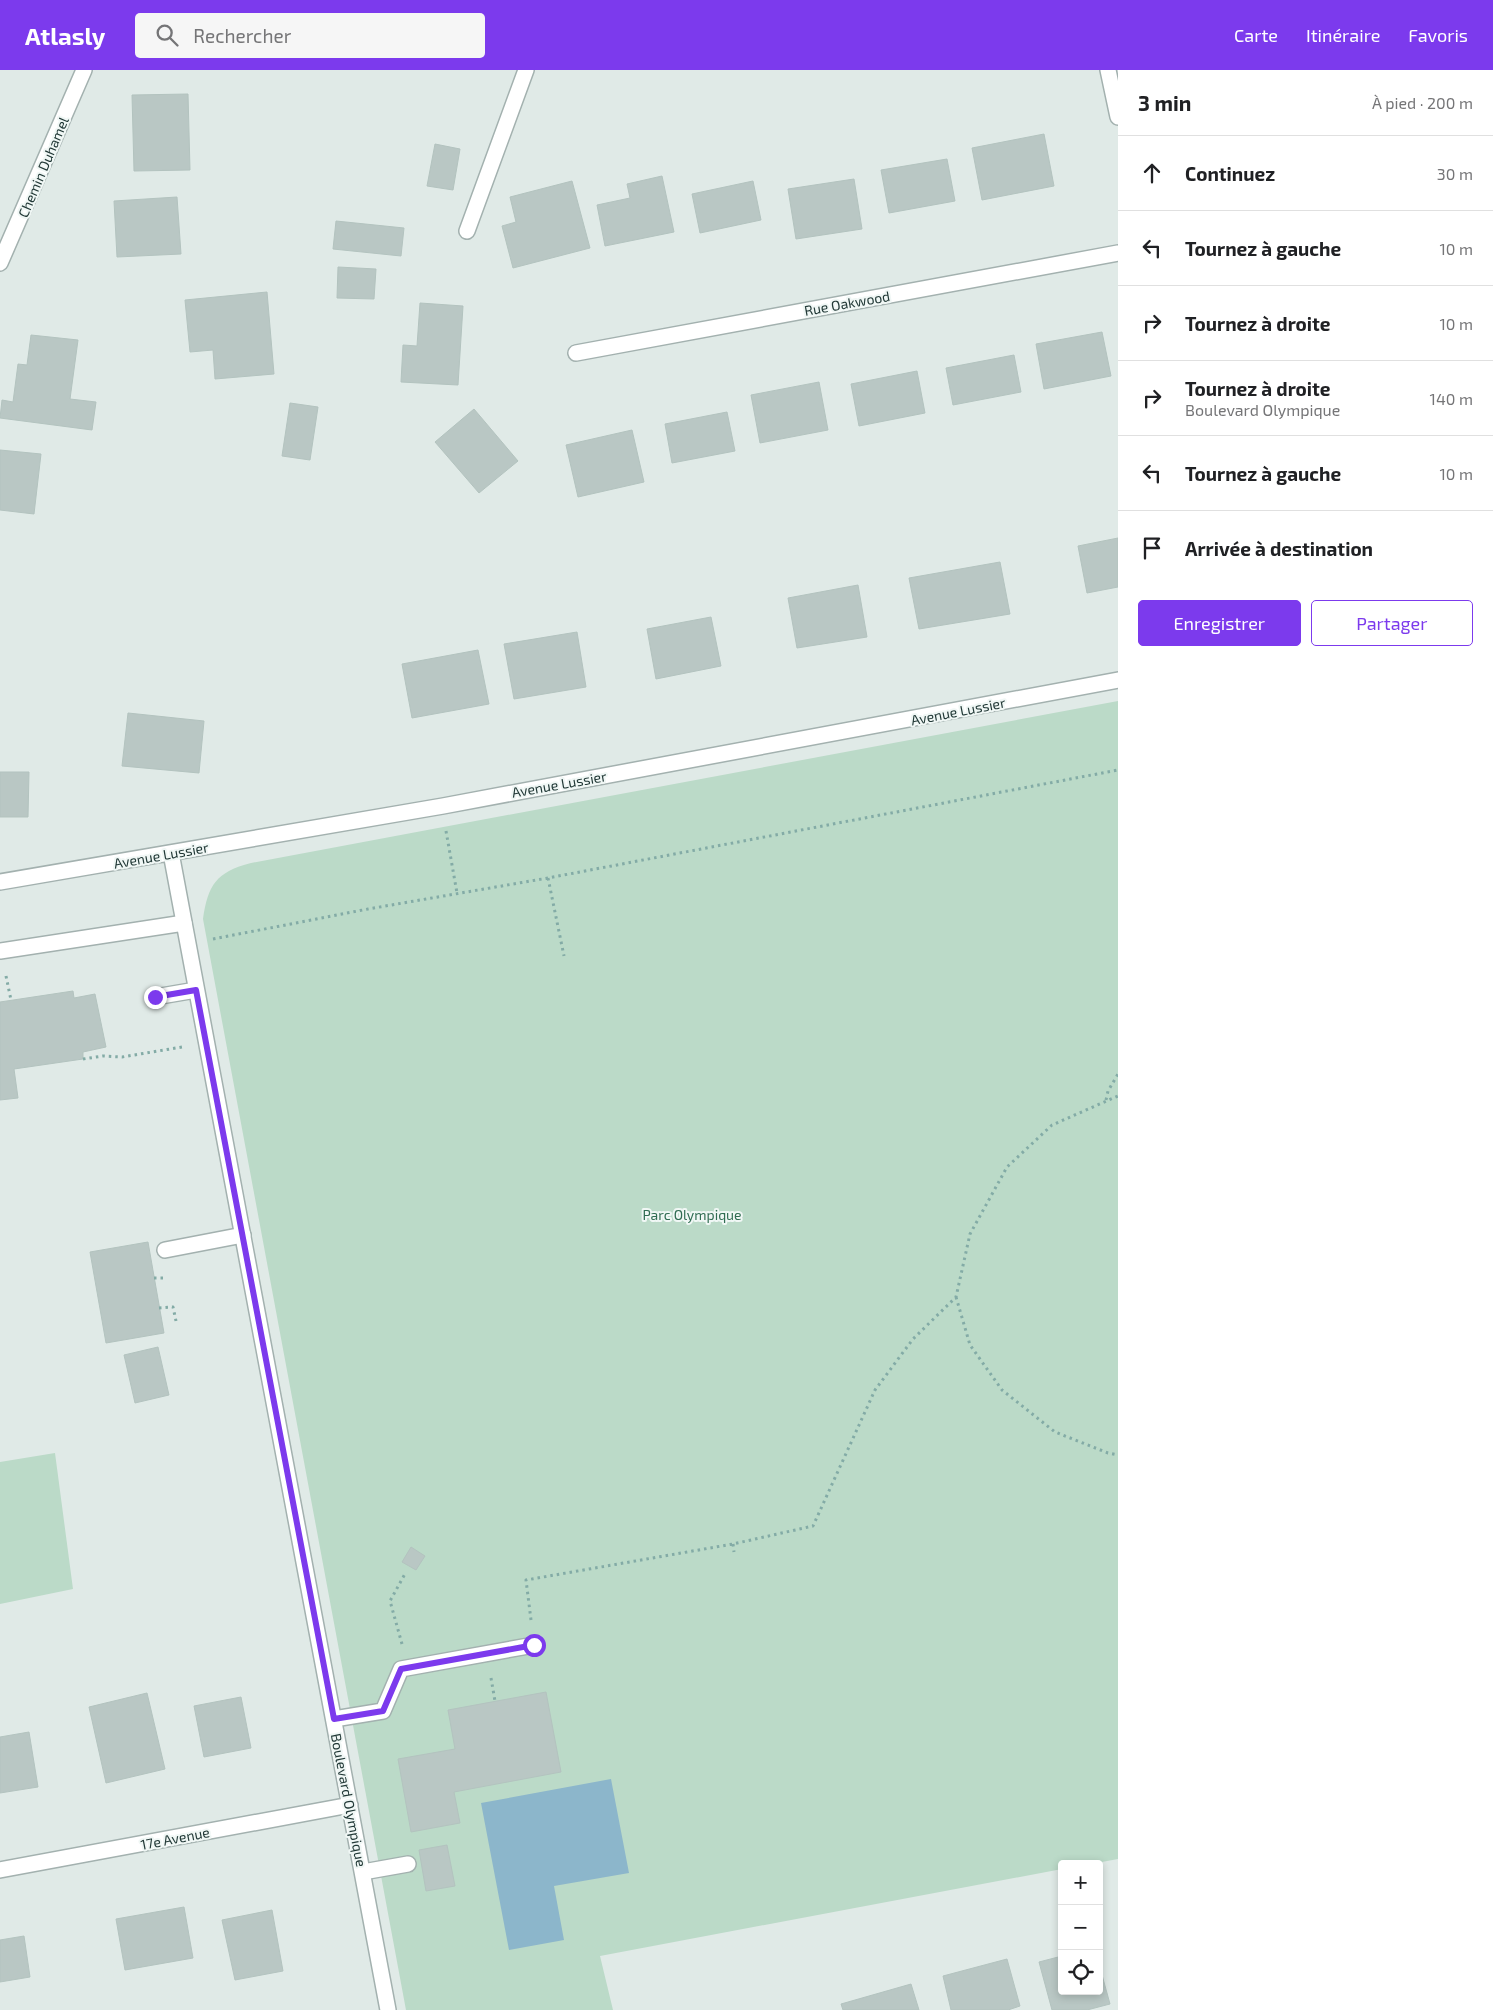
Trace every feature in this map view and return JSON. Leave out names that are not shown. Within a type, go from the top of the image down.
[{"type":"street","name":"Chemin Duhamel","points":[[0,263],[84,70]]},
{"type":"street","points":[[467,231],[526,70]]},
{"type":"street","points":[[1108,70],[1118,117]]},
{"type":"street","name":"Rue Oakwood","points":[[576,353],[1118,253]]},
{"type":"street","name":"Avenue Lussier","points":[[0,882],[462,802],[1118,680]]},
{"type":"street","name":"Boulevard Olympique","points":[[171,853],[388,2010]]},
{"type":"street","points":[[0,951],[184,923]]},
{"type":"street","points":[[155,997],[196,990]]},
{"type":"street","points":[[165,1250],[243,1235]]},
{"type":"street","points":[[334,1719],[383,1711],[401,1669],[534,1645]]},
{"type":"street","name":"17e Avenue","points":[[0,1870],[350,1805]]},
{"type":"street","points":[[363,1872],[408,1864]]},
{"type":"path","points":[[208,940],[1118,770]]},
{"type":"path","points":[[446,828],[457,894]]},
{"type":"path","points":[[548,878],[564,956]]},
{"type":"path","points":[[83,1059],[103,1056],[122,1057],[155,1052]]},
{"type":"path","points":[[1106,1101],[1108,1091],[1118,1074]]},
{"type":"path","points":[[1118,1096],[1052,1125],[1007,1167],[970,1234],[956,1296],[970,1345],[1002,1390],[1055,1432],[1108,1453],[1118,1454]]},
{"type":"path","points":[[530,1607],[526,1580],[733,1544],[813,1526],[876,1390],[913,1339],[956,1296]]},
{"type":"path","points":[[160,1308],[173,1306],[176,1321]]},
{"type":"path","points":[[733,1544],[734,1552]]},
{"type":"path","points":[[396,1626],[390,1601],[406,1572]]},
{"type":"green space","name":"Parc Olympique","points":[[1118,701],[1118,1859],[1103,1862],[1103,1860],[1058,1860],[1058,1870],[600,1956],[613,2010],[406,2010],[203,919],[208,897],[216,882],[229,871],[251,863]]},
{"type":"green space","points":[[55,1453],[73,1589],[0,1604],[0,1462]]},
{"type":"water","points":[[611,1779],[629,1873],[554,1886],[564,1940],[509,1950],[481,1803]]},
{"type":"building","points":[[188,94],[190,170],[134,171],[132,95]]},
{"type":"building","points":[[1044,134],[1054,186],[982,200],[972,148]]},
{"type":"building","points":[[435,144],[460,149],[453,190],[427,186]]},
{"type":"building","points":[[947,159],[955,201],[889,213],[881,170]]},
{"type":"building","points":[[662,176],[674,232],[605,246],[597,205],[630,198],[627,184]]},
{"type":"building","points":[[854,179],[862,229],[796,239],[788,189]]},
{"type":"building","points":[[572,181],[590,248],[513,268],[502,226],[516,222],[510,197]]},
{"type":"building","points":[[753,181],[761,220],[700,233],[692,194]]},
{"type":"building","points":[[177,197],[181,254],[117,257],[114,201]]},
{"type":"building","points":[[336,221],[404,228],[401,256],[333,249]]},
{"type":"building","points":[[338,267],[376,269],[374,299],[337,298]]},
{"type":"building","points":[[267,292],[274,374],[215,379],[213,350],[190,352],[185,300]]},
{"type":"building","points":[[420,303],[463,306],[458,385],[401,382],[403,345],[417,346]]},
{"type":"building","points":[[1102,332],[1111,376],[1044,389],[1036,344]]},
{"type":"building","points":[[31,335],[78,340],[70,399],[96,402],[92,430],[0,418],[2,400],[13,402],[18,364],[27,365]]},
{"type":"building","points":[[1014,355],[1021,392],[953,405],[946,368]]},
{"type":"building","points":[[917,371],[925,413],[859,426],[851,384]]},
{"type":"building","points":[[819,382],[828,430],[760,443],[751,395]]},
{"type":"building","points":[[290,403],[318,407],[310,460],[282,456]]},
{"type":"building","points":[[474,409],[518,461],[479,493],[435,442]]},
{"type":"building","points":[[727,412],[735,451],[672,463],[665,424]]},
{"type":"building","points":[[632,430],[644,482],[578,497],[566,445]]},
{"type":"building","points":[[0,450],[41,454],[34,514],[0,510]]},
{"type":"building","points":[[1118,538],[1118,587],[1087,593],[1078,546]]},
{"type":"building","points":[[1000,562],[1010,614],[919,629],[909,578]]},
{"type":"building","points":[[858,585],[867,637],[797,648],[788,598]]},
{"type":"building","points":[[711,617],[721,666],[656,679],[647,629]]},
{"type":"building","points":[[577,632],[586,687],[514,699],[504,644]]},
{"type":"building","points":[[478,650],[489,704],[412,718],[402,664]]},
{"type":"building","points":[[128,713],[204,721],[199,773],[122,766]]},
{"type":"building","points":[[0,772],[29,772],[28,817],[0,817]]},
{"type":"building","points":[[73,991],[74,998],[95,994],[106,1047],[83,1052],[83,1059],[14,1069],[18,1098],[0,1100],[0,1002]]},
{"type":"building","points":[[148,1242],[164,1333],[106,1343],[90,1252]]},
{"type":"building","points":[[158,1347],[169,1395],[135,1403],[124,1355]]},
{"type":"building","points":[[411,1547],[425,1556],[416,1570],[402,1562]]},
{"type":"building","points":[[546,1692],[561,1772],[454,1792],[460,1823],[411,1832],[398,1759],[455,1749],[448,1710]]},
{"type":"building","points":[[147,1693],[165,1769],[106,1783],[89,1707]]},
{"type":"building","points":[[241,1697],[251,1748],[204,1757],[194,1706]]},
{"type":"building","points":[[29,1732],[38,1787],[0,1793],[0,1737]]},
{"type":"building","points":[[447,1845],[455,1886],[426,1891],[419,1850]]},
{"type":"building","points":[[184,1907],[193,1958],[125,1970],[116,1919]]},
{"type":"building","points":[[272,1910],[283,1971],[235,1980],[222,1920]]},
{"type":"building","points":[[24,1936],[30,1977],[0,1982],[0,1940]]},
{"type":"building","points":[[1058,1957],[1058,1995],[1103,1995],[1103,1979],[1110,2004],[1087,2010],[1052,2010],[1039,1962]]},
{"type":"building","points":[[1007,1959],[1020,2006],[1008,2010],[951,2010],[943,1976]]},
{"type":"building","points":[[911,1984],[919,2010],[843,2010],[841,2004]]},
{"type":"route","points":[[155,997],[196,990],[334,1719],[383,1711],[401,1669],[409,1666],[534,1645]]}]
